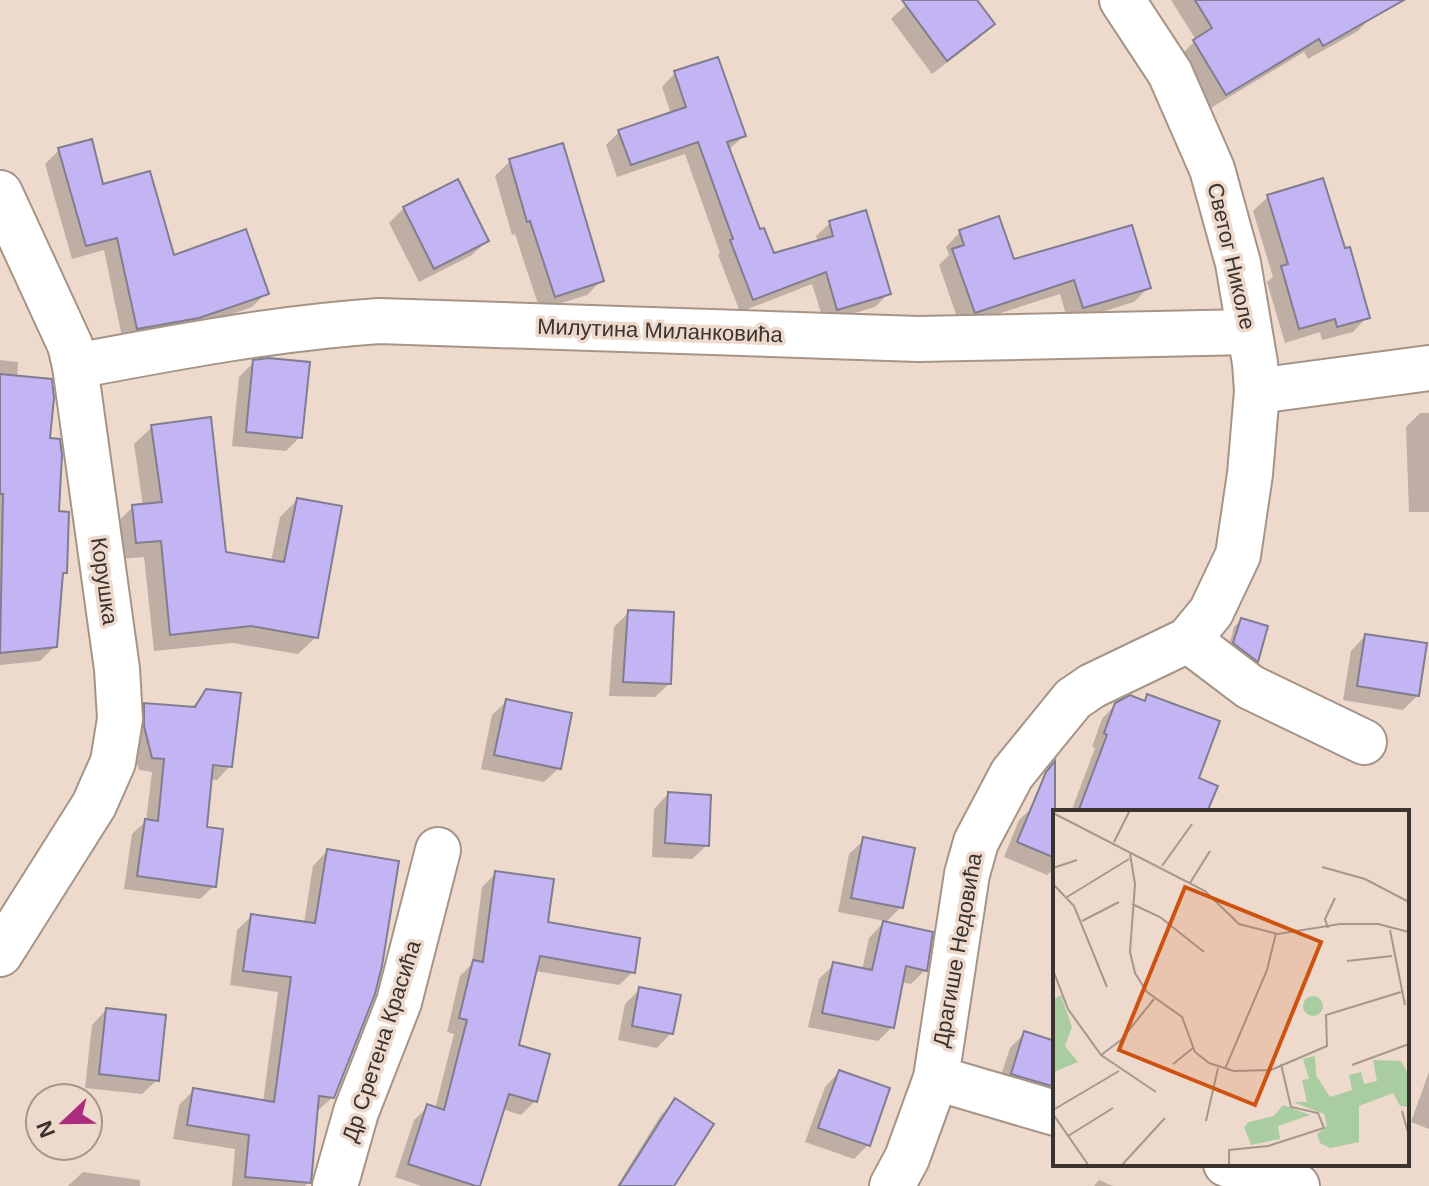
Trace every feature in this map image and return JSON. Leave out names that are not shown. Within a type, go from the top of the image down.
[{"type":"street","name":"Светог Николе","points":[[1122,0],[1170,73],[1212,169],[1238,263],[1257,391]]},
{"type":"street","name":"Корушка","points":[[0,193],[70,345],[75,366],[117,669],[120,719],[113,762],[94,805],[0,954]]},
{"type":"street","name":"Милутина Миланковића","points":[[75,366],[188,345],[326,325],[379,321],[918,339],[1249,332]]},
{"type":"street","points":[[1257,391],[1429,368]]},
{"type":"street","name":"Драгише Недовића","points":[[892,1186],[907,1158],[936,1078],[967,874],[976,842],[1012,774],[1073,699],[1092,686],[1188,640],[1211,612],[1238,555],[1250,474],[1257,391]]},
{"type":"street","points":[[1188,640],[1250,687],[1364,742]]},
{"type":"street","name":"Др Сретена Красића","points":[[335,1186],[356,1112],[399,1002],[438,850]]},
{"type":"street","points":[[936,1078],[1053,1112]]},
{"type":"street","points":[[1232,1166],[1297,1186]]},
{"type":"building","points":[[902,0],[977,0],[995,24],[947,61]]},
{"type":"building","points":[[1195,0],[1404,0],[1323,46],[1319,39],[1226,95],[1193,40],[1212,28]]},
{"type":"building","points":[[718,57],[746,136],[727,142],[760,229],[764,228],[774,253],[833,236],[829,221],[866,210],[891,294],[837,310],[826,272],[753,300],[698,142],[631,165],[618,130],[686,107],[674,71]]},
{"type":"building","points":[[92,139],[103,184],[150,171],[174,255],[246,229],[269,294],[199,318],[137,329],[117,238],[86,246],[58,148]]},
{"type":"building","points":[[563,143],[604,281],[555,297],[530,221],[527,222],[509,159]]},
{"type":"building","points":[[1323,178],[1345,248],[1350,247],[1370,318],[1337,327],[1335,319],[1299,329],[1281,266],[1288,264],[1267,195]]},
{"type":"building","points":[[458,179],[489,241],[434,269],[403,207]]},
{"type":"building","points":[[999,216],[1014,259],[1132,225],[1151,288],[1083,308],[1074,280],[975,313],[952,249],[964,245],[959,230]]},
{"type":"building","points":[[268,358],[310,362],[302,438],[246,432],[253,360]]},
{"type":"building","points":[[0,374],[52,379],[54,398],[50,438],[60,439],[62,455],[59,511],[69,512],[67,573],[63,573],[57,647],[0,653],[3,494],[0,494]]},
{"type":"building","points":[[211,417],[226,552],[284,562],[297,498],[342,506],[318,638],[251,626],[170,635],[161,541],[136,543],[132,505],[162,502],[151,425]]},
{"type":"building","points":[[628,610],[674,612],[671,684],[623,682]]},
{"type":"building","points":[[1241,618],[1268,626],[1258,662],[1233,643]]},
{"type":"building","points":[[1365,634],[1427,643],[1419,696],[1357,686]]},
{"type":"building","points":[[206,689],[241,693],[232,767],[213,765],[207,827],[223,829],[216,887],[137,876],[145,819],[158,821],[164,759],[152,758],[144,726],[144,703],[195,707]]},
{"type":"building","points":[[1147,694],[1220,721],[1199,778],[1218,786],[1208,810],[1079,810],[1107,735],[1104,733],[1115,703],[1130,695],[1145,701]]},
{"type":"building","points":[[506,699],[572,713],[561,769],[494,755]]},
{"type":"building","points":[[1055,761],[1053,857],[1017,842],[1046,772]]},
{"type":"building","points":[[668,792],[711,795],[709,846],[665,843]]},
{"type":"building","points":[[863,837],[915,848],[903,908],[851,898]]},
{"type":"building","points":[[327,849],[399,861],[375,994],[334,1098],[319,1096],[311,1183],[245,1177],[249,1135],[187,1125],[193,1088],[274,1102],[291,977],[243,971],[251,914],[315,923]]},
{"type":"building","points":[[495,871],[554,879],[548,922],[640,938],[635,973],[540,956],[519,1045],[550,1054],[537,1102],[509,1094],[480,1186],[476,1186],[408,1164],[427,1104],[444,1110],[467,1020],[459,1018],[473,960],[483,962]]},
{"type":"building","points":[[883,921],[933,932],[927,971],[906,966],[894,1028],[822,1013],[833,962],[872,970]]},
{"type":"building","points":[[639,987],[681,995],[673,1034],[632,1026]]},
{"type":"building","points":[[106,1008],[166,1015],[159,1081],[99,1074]]},
{"type":"building","points":[[1024,1031],[1053,1040],[1053,1086],[1011,1074]]},
{"type":"building","points":[[839,1070],[890,1088],[870,1146],[818,1128]]},
{"type":"building","points":[[675,1098],[714,1124],[674,1186],[619,1186]]}]
